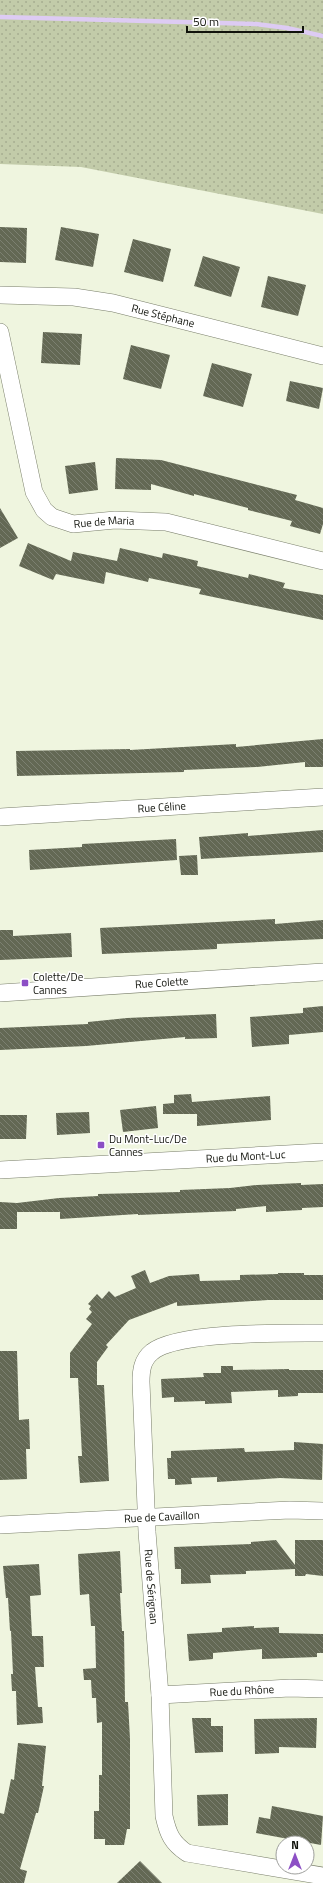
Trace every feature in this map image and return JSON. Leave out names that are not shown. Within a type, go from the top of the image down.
[{"type":"street","name":"Rue Stéphane","points":[[0,295],[74,297],[113,303],[323,356]]},
{"type":"street","name":"Rue de Maria","points":[[0,332],[34,492],[44,510],[52,517],[73,524],[115,520],[166,522],[323,561]]},
{"type":"street","name":"Rue Céline","points":[[0,817],[323,797]]},
{"type":"street","name":"Rue Colette","points":[[0,993],[323,972]]},
{"type":"street","name":"Rue du Mont-Luc","points":[[0,1170],[323,1152]]},
{"type":"street","name":"Rue de Sérignan","points":[[323,1333],[248,1334],[180,1340],[160,1346],[151,1352],[141,1369],[146,1517],[160,1695],[164,1816],[168,1833],[171,1839],[187,1853],[323,1876]]},
{"type":"street","name":"Rue de Cavaillon","points":[[0,1525],[290,1510],[323,1511]]},
{"type":"street","name":"Rue du Rhône","points":[[160,1695],[290,1688],[323,1689]]},
{"type":"green space","points":[[0,0],[323,0],[323,214],[81,167],[0,164]]},
{"type":"building","points":[[0,227],[27,228],[26,263],[0,262]]},
{"type":"building","points":[[61,227],[99,234],[93,267],[55,260]]},
{"type":"building","points":[[133,239],[171,249],[163,282],[124,272]]},
{"type":"building","points":[[203,256],[240,267],[231,297],[194,286]]},
{"type":"building","points":[[268,276],[306,285],[298,316],[261,307]]},
{"type":"building","points":[[43,332],[82,334],[80,365],[41,363]]},
{"type":"building","points":[[131,345],[170,355],[161,389],[123,379]]},
{"type":"building","points":[[212,363],[252,374],[243,407],[203,396]]},
{"type":"building","points":[[290,381],[323,388],[319,409],[286,401]]},
{"type":"building","points":[[116,458],[161,460],[297,495],[295,500],[323,508],[323,524],[320,534],[290,526],[292,521],[248,510],[248,508],[194,494],[194,496],[151,484],[151,490],[115,489]]},
{"type":"building","points":[[95,462],[98,490],[69,494],[65,466]]},
{"type":"building","points":[[0,508],[18,538],[0,548]]},
{"type":"building","points":[[28,543],[71,561],[73,552],[117,561],[120,548],[162,558],[163,553],[198,561],[197,566],[248,578],[249,574],[285,583],[283,588],[323,595],[323,620],[199,594],[201,589],[149,578],[148,582],[106,572],[104,584],[56,574],[53,580],[19,566]]},
{"type":"building","points":[[323,739],[323,767],[305,767],[305,762],[257,767],[184,770],[184,772],[17,776],[16,751],[130,750],[236,744],[236,747]]},
{"type":"building","points":[[323,830],[323,852],[201,859],[199,837],[248,833],[248,836]]},
{"type":"building","points":[[176,839],[177,860],[30,870],[29,850],[82,847],[82,844]]},
{"type":"building","points":[[197,855],[198,875],[181,875],[179,856]]},
{"type":"building","points":[[275,919],[275,924],[323,920],[323,939],[217,944],[217,949],[102,954],[100,928]]},
{"type":"building","points":[[0,930],[13,930],[13,936],[71,933],[72,957],[0,960]]},
{"type":"building","points":[[323,1006],[323,1032],[289,1035],[289,1044],[252,1047],[250,1017],[303,1013],[303,1008]]},
{"type":"building","points":[[216,1014],[217,1038],[185,1039],[185,1037],[86,1046],[0,1050],[0,1028],[88,1024],[88,1022],[127,1018]]},
{"type":"building","points":[[191,1094],[192,1102],[270,1096],[271,1120],[197,1126],[197,1114],[163,1114],[163,1104],[174,1103],[174,1095]]},
{"type":"building","points":[[156,1106],[158,1128],[123,1132],[120,1110]]},
{"type":"building","points":[[89,1112],[90,1133],[57,1135],[56,1113]]},
{"type":"building","points":[[0,1115],[27,1115],[26,1139],[0,1139]]},
{"type":"building","points":[[301,1183],[301,1185],[323,1184],[323,1207],[266,1212],[266,1206],[236,1209],[236,1211],[138,1214],[60,1219],[60,1212],[17,1212],[17,1229],[0,1229],[0,1202],[17,1203],[59,1198],[98,1196],[98,1194],[180,1192],[180,1190]]},
{"type":"building","points":[[145,1270],[150,1283],[169,1276],[199,1274],[200,1281],[240,1280],[240,1275],[278,1273],[323,1275],[323,1300],[268,1300],[177,1306],[177,1302],[129,1320],[106,1345],[108,1347],[97,1362],[97,1385],[104,1385],[109,1481],[80,1483],[78,1456],[82,1456],[78,1378],[70,1378],[70,1353],[92,1324],[86,1319],[92,1312],[89,1309],[91,1306],[88,1304],[97,1294],[102,1299],[109,1291],[115,1297],[136,1288],[131,1276]]},
{"type":"building","points":[[0,1351],[17,1351],[19,1420],[29,1419],[30,1449],[26,1449],[27,1479],[0,1480]]},
{"type":"building","points":[[221,1366],[233,1366],[233,1370],[323,1370],[323,1393],[298,1393],[298,1396],[278,1397],[278,1390],[231,1392],[232,1403],[205,1404],[205,1401],[174,1402],[174,1397],[162,1398],[161,1379],[204,1377],[203,1373],[221,1373]]},
{"type":"building","points":[[294,1442],[323,1444],[322,1480],[280,1478],[217,1482],[217,1477],[191,1478],[192,1484],[175,1485],[175,1479],[168,1479],[167,1458],[171,1458],[171,1451],[244,1448],[245,1452],[294,1450]]},
{"type":"building","points":[[276,1540],[295,1565],[295,1540],[323,1540],[323,1576],[306,1574],[305,1576],[295,1576],[295,1569],[246,1571],[246,1574],[210,1575],[211,1583],[181,1584],[181,1569],[175,1569],[174,1547],[251,1544],[251,1542]]},
{"type":"building","points":[[120,1551],[122,1593],[120,1593],[122,1631],[124,1631],[125,1702],[128,1702],[130,1739],[130,1829],[127,1829],[124,1845],[105,1845],[105,1839],[94,1839],[94,1811],[99,1811],[99,1775],[102,1775],[102,1722],[97,1723],[96,1698],[92,1698],[91,1680],[84,1680],[83,1669],[96,1668],[95,1626],[91,1626],[89,1594],[80,1595],[78,1554]]},
{"type":"building","points":[[39,1564],[41,1595],[30,1596],[32,1636],[43,1636],[44,1667],[35,1667],[38,1707],[42,1707],[43,1723],[17,1725],[16,1691],[12,1691],[11,1674],[13,1674],[11,1631],[3,1566]]},
{"type":"building","points":[[254,1626],[254,1628],[279,1627],[279,1633],[323,1634],[323,1653],[317,1653],[317,1657],[262,1659],[262,1649],[213,1653],[213,1659],[189,1661],[187,1634],[222,1632],[222,1628]]},
{"type":"building","points":[[192,1718],[211,1718],[211,1726],[223,1726],[223,1752],[195,1753]]},
{"type":"building","points":[[317,1718],[316,1748],[279,1747],[279,1753],[255,1754],[254,1719]]},
{"type":"building","points":[[18,1743],[46,1746],[42,1786],[44,1786],[38,1813],[36,1813],[20,1869],[27,1871],[24,1883],[0,1883],[0,1813],[4,1814],[11,1779],[14,1780]]},
{"type":"building","points":[[228,1794],[228,1825],[198,1826],[197,1795]]},
{"type":"building","points":[[272,1806],[323,1816],[321,1845],[315,1844],[315,1835],[275,1835],[275,1837],[256,1833],[259,1817],[270,1819]]},
{"type":"building","points":[[140,1861],[162,1883],[117,1883]]},
{"type":"waterway","points":[[0,17],[256,24],[287,28],[323,36]]},
{"type":"place","name":"Colette/De Cannes","points":[[25,983]]},
{"type":"place","name":"Du Mont-Luc/De Cannes","points":[[101,1145]]}]
